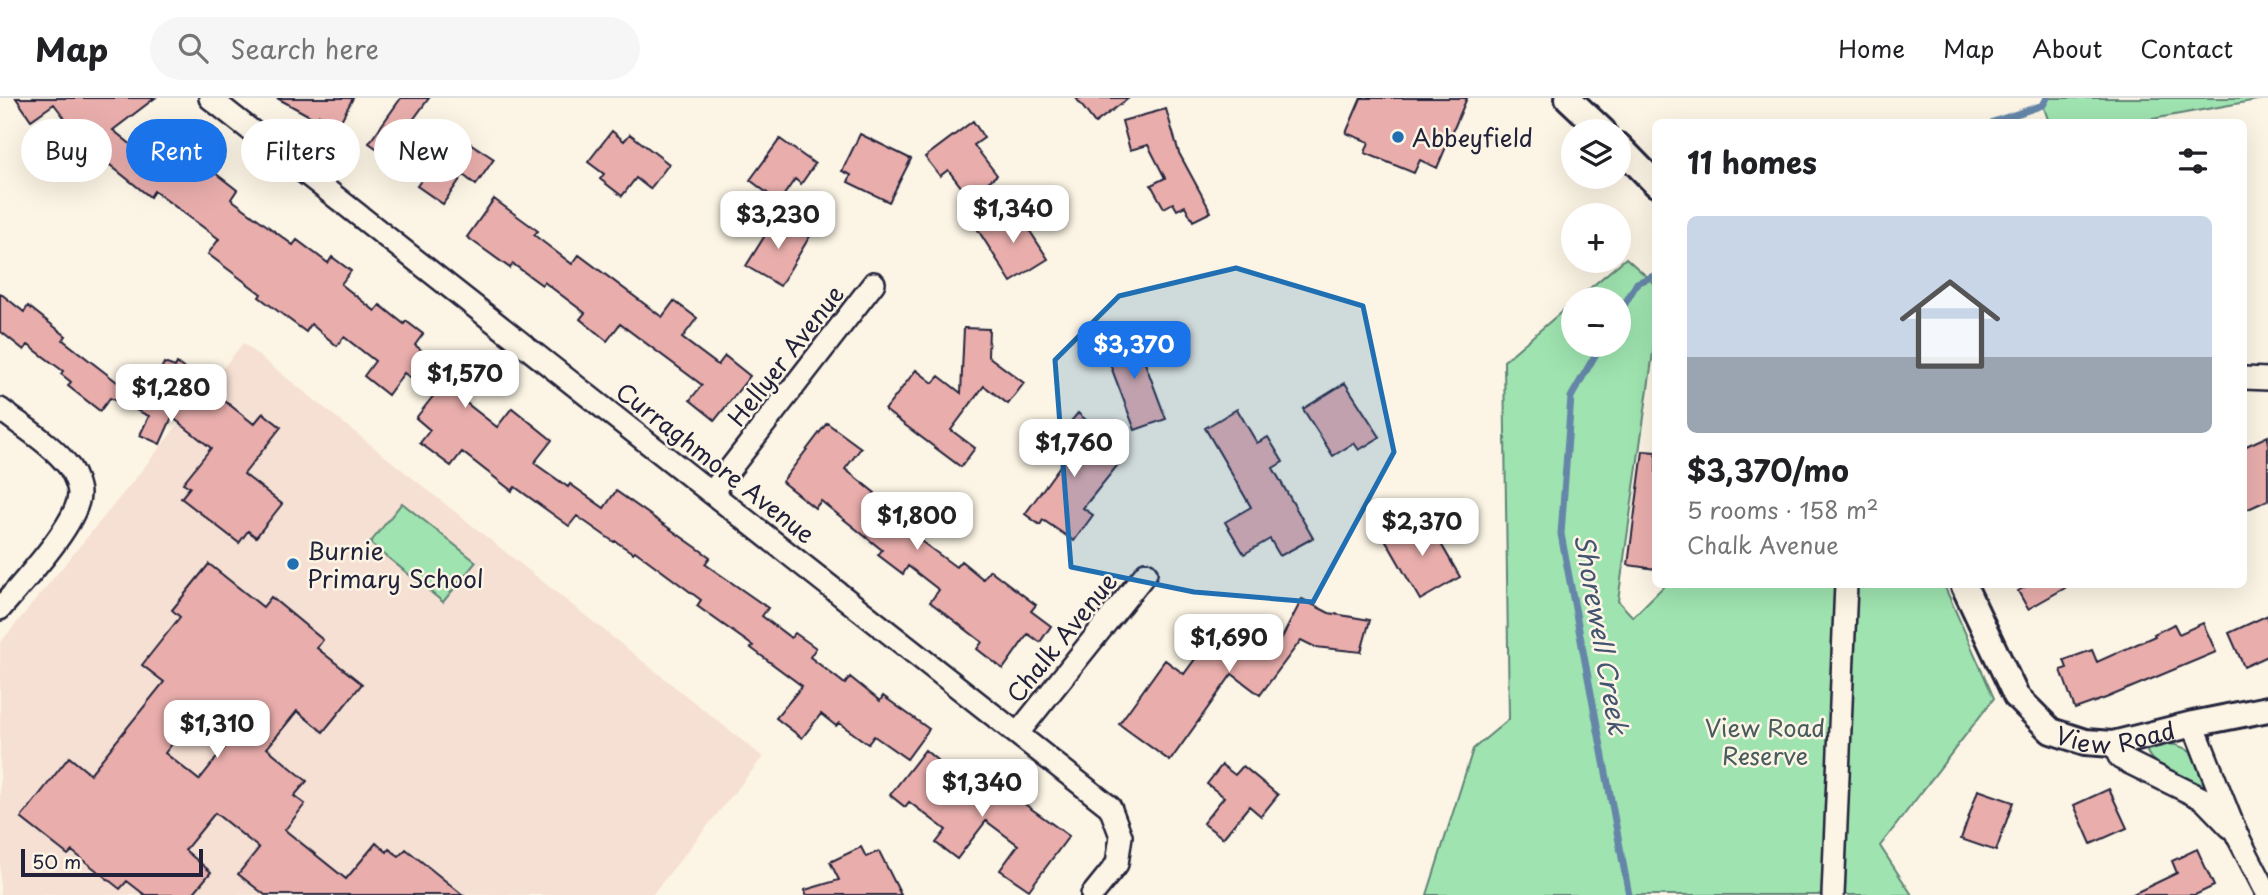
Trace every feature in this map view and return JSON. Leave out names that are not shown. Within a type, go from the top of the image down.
[{"type":"street","name":"Curraghmore Avenue","points":[[210,98],[1110,807],[1121,836],[1117,864],[1092,895]]},
{"type":"street","points":[[1568,98],[1590,119]]},
{"type":"street","points":[[1631,158],[1652,180]]},
{"type":"street","name":"Hellyer Avenue","points":[[712,492],[874,283]]},
{"type":"street","points":[[2247,378],[2268,379]]},
{"type":"street","points":[[0,409],[55,451],[72,471],[79,493],[75,511],[61,535],[0,609]]},
{"type":"street","name":"Chalk Avenue","points":[[1018,733],[1146,573]]},
{"type":"street","points":[[1833,895],[1846,588]]},
{"type":"street","name":"View Road","points":[[1965,588],[2016,696],[2052,731],[2085,742],[2113,744],[2268,709]]},
{"type":"street","points":[[2193,724],[2236,833],[2268,895]]},
{"type":"street","points":[[2113,744],[2120,758],[2203,799],[2236,833]]},
{"type":"highlighted area","points":[[1236,268],[1363,306],[1394,452],[1313,602],[1194,592],[1071,567],[1055,360],[1119,296]]},
{"type":"shaded area","name":"Burnie Primary School","points":[[243,343],[763,757],[652,895],[0,895],[0,643]]},
{"type":"green space","points":[[2047,98],[2268,98],[2152,119],[2048,119],[2043,105]]},
{"type":"green space","name":"View Road Reserve","points":[[1631,262],[1652,281],[1652,360],[1618,601],[1633,617],[1662,588],[1945,588],[1994,698],[1880,846],[1912,895],[1427,895],[1473,749],[1509,719],[1504,361],[1561,312],[1561,357],[1631,357],[1631,287],[1591,287],[1608,273],[1631,273]]},
{"type":"green space","points":[[402,503],[476,562],[443,602],[370,543]]},
{"type":"green space","points":[[2169,744],[2193,754],[2212,793],[2161,767],[2147,752],[2149,746]]},
{"type":"building","points":[[16,98],[155,98],[113,130],[126,140],[126,178],[112,167],[112,119],[65,119],[54,104],[30,119]]},
{"type":"building","points":[[277,98],[353,98],[342,119],[326,119],[319,115],[315,119]]},
{"type":"building","points":[[401,98],[429,98],[414,119],[386,119]]},
{"type":"building","points":[[1076,98],[1129,98],[1095,123]]},
{"type":"building","name":"Abbeyfield","points":[[1361,98],[1467,98],[1437,168],[1420,160],[1414,173],[1365,153],[1369,142],[1346,133]]},
{"type":"building","points":[[1166,109],[1179,153],[1211,212],[1193,221],[1185,206],[1177,210],[1173,203],[1164,208],[1151,185],[1165,178],[1148,145],[1130,150],[1122,121]]},
{"type":"building","points":[[973,121],[984,138],[974,145],[997,175],[969,197],[948,170],[940,176],[925,157]]},
{"type":"building","points":[[612,131],[624,141],[630,134],[669,164],[650,189],[636,178],[622,196],[600,179],[604,174],[588,162]]},
{"type":"building","points":[[860,134],[911,159],[889,202],[848,182],[851,175],[842,171]]},
{"type":"building","points":[[780,139],[815,164],[801,184],[795,179],[779,202],[750,180]]},
{"type":"building","points":[[472,144],[494,159],[476,185],[472,182]]},
{"type":"building","points":[[131,182],[227,182],[237,190],[231,199],[293,245],[297,240],[328,263],[332,257],[351,271],[341,284],[375,311],[380,305],[404,324],[406,321],[423,334],[415,345],[451,373],[466,354],[483,368],[460,398],[497,427],[512,408],[552,440],[534,463],[604,508],[616,491],[710,557],[705,564],[768,608],[762,616],[791,638],[795,633],[816,648],[810,657],[845,684],[850,677],[880,701],[883,696],[929,729],[907,759],[874,736],[868,744],[821,714],[802,738],[776,718],[802,686],[751,648],[753,646],[697,606],[701,600],[635,551],[633,553],[614,542],[577,516],[569,526],[515,487],[512,491],[462,452],[451,466],[420,443],[430,430],[416,418],[434,395],[404,373],[388,395],[364,376],[375,361],[344,337],[337,346],[311,324],[306,332],[208,254],[219,239],[154,191],[150,197]]},
{"type":"building","points":[[420,182],[458,182],[443,204],[417,186]]},
{"type":"building","points":[[494,199],[538,231],[534,235],[572,264],[579,255],[662,317],[674,301],[697,318],[682,338],[718,365],[725,356],[750,376],[715,420],[690,400],[702,385],[620,324],[607,341],[580,319],[585,313],[544,282],[542,285],[513,264],[510,268],[467,237]]},
{"type":"building","points":[[1015,208],[1048,259],[1011,282],[978,230]]},
{"type":"building","points":[[777,216],[810,236],[780,286],[746,266]]},
{"type":"building","points":[[0,293],[24,312],[28,306],[66,336],[63,340],[139,399],[148,378],[155,381],[164,363],[175,367],[177,363],[254,424],[263,413],[281,427],[244,474],[282,504],[256,537],[248,531],[239,543],[181,498],[190,487],[183,483],[211,448],[172,417],[160,444],[140,435],[149,416],[110,398],[100,411],[68,386],[71,382],[61,374],[63,371],[28,345],[24,350],[0,331]]},
{"type":"building","points":[[964,328],[989,329],[988,356],[1024,383],[1008,404],[984,386],[951,430],[975,448],[961,467],[885,410],[916,370],[933,383],[939,376],[961,393]]},
{"type":"building","points":[[1133,331],[1166,419],[1135,430],[1102,343]]},
{"type":"building","points":[[1345,383],[1380,437],[1359,450],[1354,443],[1333,456],[1303,409]]},
{"type":"building","points":[[1237,409],[1257,443],[1268,437],[1283,462],[1273,468],[1313,538],[1280,556],[1270,539],[1244,554],[1225,522],[1251,507],[1205,428]]},
{"type":"building","points":[[1078,413],[1109,440],[1100,443],[1121,461],[1083,508],[1093,515],[1074,541],[1043,520],[1040,525],[1025,514],[1065,459],[1050,446]]},
{"type":"building","points":[[827,423],[861,448],[845,469],[875,493],[868,502],[956,567],[961,561],[983,579],[990,570],[1036,605],[1031,611],[1051,626],[1040,642],[1028,634],[1003,669],[977,649],[982,642],[930,602],[939,590],[908,566],[903,574],[878,555],[882,550],[821,501],[815,508],[782,482]]},
{"type":"building","points":[[2268,436],[2268,500],[2247,510],[2247,446]]},
{"type":"building","points":[[1643,451],[1652,452],[1652,568],[1628,565]]},
{"type":"building","points":[[1425,516],[1460,577],[1420,600],[1385,539]]},
{"type":"building","points":[[209,564],[263,607],[271,597],[323,640],[317,648],[362,684],[323,732],[297,711],[267,748],[307,781],[294,796],[305,804],[285,830],[346,879],[376,843],[387,852],[389,849],[399,856],[406,849],[463,895],[265,895],[238,874],[259,848],[215,813],[185,850],[211,872],[192,895],[145,895],[127,881],[120,889],[72,851],[68,855],[21,818],[69,757],[90,774],[164,682],[142,665],[180,617],[172,610]],"holes":[[[204,704],[238,731],[199,780],[165,753]]]},
{"type":"building","points":[[2023,588],[2065,588],[2028,609],[2018,591]]},
{"type":"building","points":[[1302,599],[1329,613],[1370,620],[1361,652],[1315,647],[1301,640],[1260,695],[1232,674],[1170,761],[1119,724],[1165,660],[1184,674],[1223,621],[1272,657]]},
{"type":"building","points":[[2268,615],[2268,656],[2244,667],[2229,633]]},
{"type":"building","points":[[2203,623],[2216,652],[2075,709],[2061,670],[2067,668],[2064,660],[2092,650],[2097,662],[2155,636],[2154,634],[2174,624],[2179,634]]},
{"type":"building","points":[[925,750],[938,761],[931,771],[968,800],[986,776],[1069,836],[1029,890],[1000,870],[1018,845],[986,821],[957,859],[936,843],[946,830],[909,802],[905,807],[890,795]]},
{"type":"building","points":[[1222,765],[1235,775],[1243,766],[1278,795],[1261,816],[1249,806],[1223,838],[1203,823],[1224,797],[1207,784]]},
{"type":"building","points":[[2109,789],[2127,828],[2091,844],[2074,805]]},
{"type":"building","points":[[1978,790],[2013,802],[1996,851],[1961,839]]},
{"type":"building","points":[[861,847],[866,857],[879,851],[901,895],[806,895],[805,890],[839,880],[830,862]]},
{"type":"building","points":[[2197,849],[2214,886],[2195,895],[2131,895],[2177,873],[2172,861]]},
{"type":"waterway","name":"Shorewell Creek","points":[[2002,119],[2043,105],[2047,98]]},
{"type":"waterway","name":"Shorewell Creek","points":[[1631,293],[1637,283],[1652,277]]},
{"type":"waterway","name":"Shorewell Creek","points":[[1594,357],[1571,397],[1561,534],[1629,895]]},
{"type":"place","name":"Abbeyfield","points":[[1398,137]]},
{"type":"place","name":"Burnie Primary School","points":[[293,564]]}]
